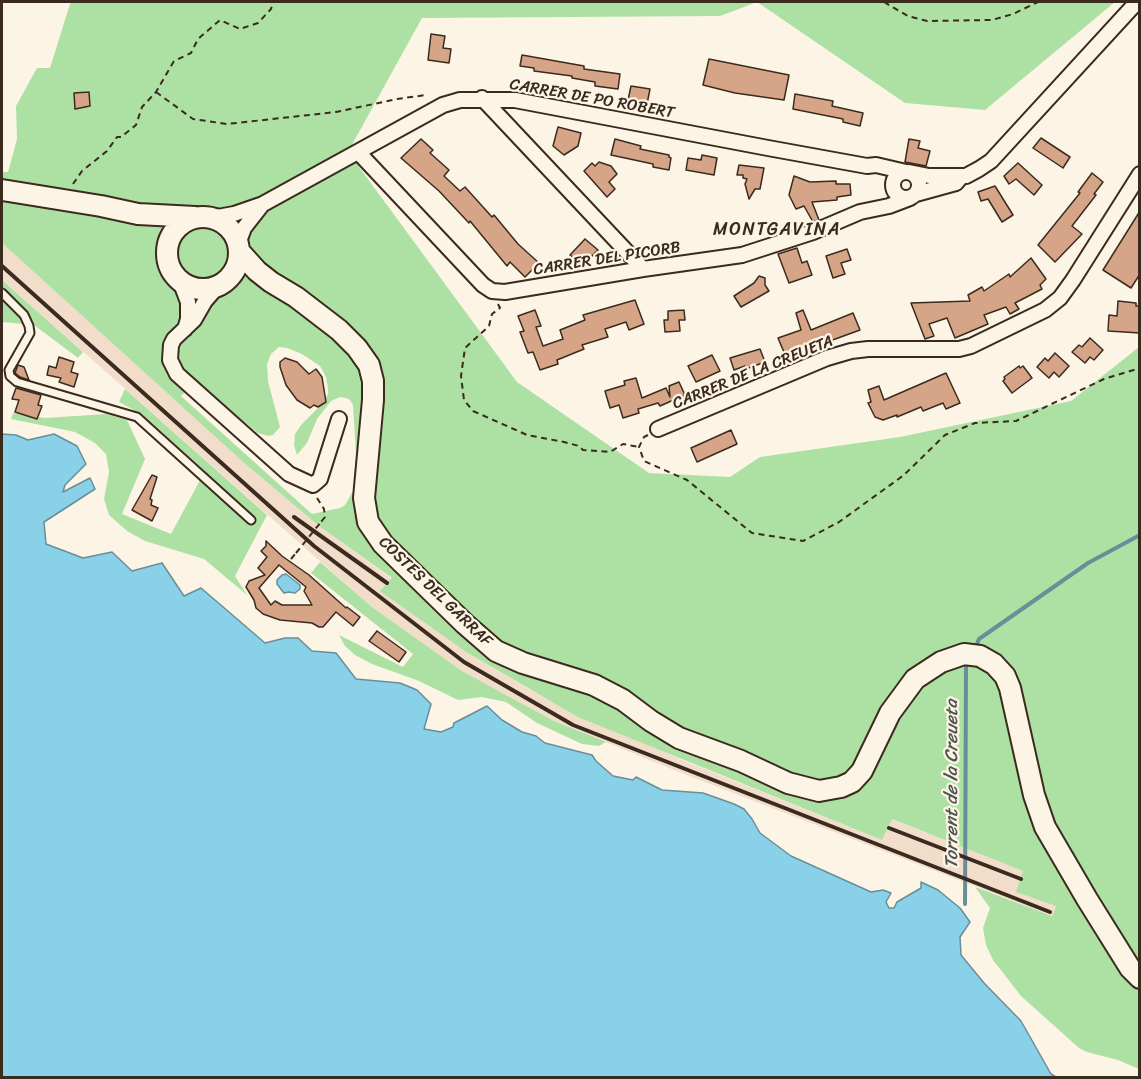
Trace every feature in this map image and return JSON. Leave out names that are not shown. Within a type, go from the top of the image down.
[{"type":"main road","points":[[2,190],[138,214],[205,217],[229,227],[239,248],[236,268],[222,284],[198,289],[180,281],[170,269],[166,255],[150,223],[138,214]]},
{"type":"main road","points":[[166,255],[169,239],[175,230],[187,220],[205,217]]},
{"type":"main road","name":"COSTES DEL GARRAF","points":[[239,248],[257,271],[339,330],[357,348],[369,365],[374,400],[364,498],[368,522],[375,534],[465,624],[496,651],[523,663],[594,685],[623,700],[679,738],[788,783],[819,791],[842,787],[852,782],[862,771],[890,712],[915,679],[941,662],[964,654],[980,656],[994,664],[1005,676],[1011,688],[1034,795],[1046,827],[1130,968],[1140,978]]},
{"type":"main road","name":"COSTES DEL GARRAF","points":[[222,284],[256,280],[271,282]]},
{"type":"street","name":"CARRER DEL PICORB","points":[[908,172],[929,176],[963,176],[980,169],[991,161],[1137,2]]},
{"type":"street","name":"CARRER DE PO ROBERT","points":[[205,217],[234,214],[263,204],[443,105],[460,100],[482,98],[515,100],[908,172]]},
{"type":"street","points":[[482,98],[643,269]]},
{"type":"street","points":[[358,153],[483,285],[492,291]]},
{"type":"street","name":"CARRER DE PO ROBERT","points":[[867,166],[894,181]]},
{"type":"street","points":[[901,172],[908,172],[915,175],[919,181],[919,188],[913,196],[902,197],[896,193],[893,185],[901,172]]},
{"type":"street","name":"CARRER DE LA CREUETA","points":[[658,429],[827,358],[868,349],[959,349],[971,346],[1045,310],[1060,298],[1073,280],[1140,174]]},
{"type":"street","name":"CARRER DEL PICORB","points":[[492,291],[505,292],[742,255],[813,232],[860,212],[889,206],[956,183],[963,176]]},
{"type":"street","name":"CARRER DE PO ROBERT","points":[[239,248],[244,228],[263,204]]},
{"type":"street","points":[[180,281],[188,302],[188,320],[185,329]]},
{"type":"street","points":[[222,284],[205,301],[194,320],[174,339],[170,360],[177,374],[289,474],[308,483],[313,484],[320,479],[339,419]]},
{"type":"lane","points":[[2,293],[24,315],[30,333],[9,369],[10,376],[17,382],[137,417],[251,520]]},
{"type":"path","points":[[72,186],[82,171],[107,151],[117,137],[121,137],[136,125],[142,107],[156,92],[174,61],[191,53],[198,39],[220,20],[240,29],[258,23],[271,9],[273,2]]},
{"type":"path","points":[[884,2],[908,16],[927,21],[992,20],[1013,14],[1038,2]]},
{"type":"path","points":[[156,92],[194,119],[227,124],[336,112],[426,95]]},
{"type":"path","points":[[492,291],[500,308],[492,314],[489,326],[465,348],[461,376],[464,400],[473,411],[527,435],[564,441],[583,450],[610,452],[623,444],[639,447]]},
{"type":"path","points":[[658,429],[644,437],[639,447],[644,461],[687,480],[752,533],[803,541],[839,522],[904,475],[945,435],[975,423],[1016,421],[1104,378],[1140,368]]},
{"type":"path","points":[[291,559],[325,517],[324,509],[308,483]]},
{"type":"shaded area","points":[[2,243],[243,462],[319,526],[392,579],[381,591],[466,652],[532,691],[682,760],[882,840],[891,819],[1024,871],[1056,905],[1052,916],[679,772],[554,721],[462,671],[372,607],[2,280]]},
{"type":"green space","points":[[72,2],[757,2],[720,16],[422,18],[348,152],[517,382],[649,473],[730,477],[760,457],[900,437],[1071,401],[1139,347],[1139,1069],[1079,1048],[1021,996],[993,960],[986,945],[983,928],[990,908],[975,887],[1052,916],[1056,906],[1016,892],[1023,871],[892,819],[882,840],[578,717],[466,652],[380,591],[392,578],[319,526],[243,462],[2,243],[2,172],[8,172],[17,139],[16,106],[37,68],[50,68]],"holes":[[[279,347],[302,354],[320,366],[326,377],[328,388],[328,394],[323,403],[295,434],[294,445],[297,455],[307,443],[317,419],[331,401],[340,397],[346,398],[353,405],[356,454],[353,491],[345,505],[340,508],[312,514],[181,396],[196,382],[258,433],[273,435],[280,427],[268,381],[267,364],[271,354]]]},
{"type":"green space","points":[[757,2],[1115,2],[985,110],[905,103]]},
{"type":"green space","points":[[2,280],[83,352],[78,358],[34,325],[2,322]]},
{"type":"green space","points":[[125,389],[267,515],[235,576],[247,595],[204,559],[145,541],[127,531],[109,515],[104,499],[109,472],[106,454],[95,443],[75,432],[11,419],[13,413],[45,418],[106,414],[127,420],[145,459],[122,514],[171,534],[205,471],[143,415],[119,402]]},
{"type":"green space","points":[[320,562],[372,607],[462,671],[554,721],[606,742],[599,746],[582,744],[537,723],[506,702],[482,697],[458,700],[355,655],[345,646],[339,635],[403,667],[413,654],[311,573]]},
{"type":"water","points":[[2,434],[16,435],[28,440],[54,434],[77,446],[86,464],[65,485],[63,492],[90,478],[95,489],[44,522],[46,544],[83,558],[112,552],[132,571],[162,563],[184,596],[201,588],[265,643],[285,638],[298,638],[312,651],[336,653],[356,679],[400,683],[417,690],[431,704],[424,729],[441,732],[487,706],[502,720],[522,732],[536,736],[545,743],[592,755],[613,776],[633,780],[636,777],[662,790],[703,793],[744,809],[760,833],[791,856],[871,892],[883,890],[891,893],[886,902],[889,908],[894,908],[897,902],[921,888],[921,882],[938,890],[960,908],[970,922],[960,937],[961,955],[984,983],[1021,1021],[1051,1074],[1056,1077],[2,1077]]},
{"type":"water","points":[[286,574],[300,585],[300,589],[295,593],[284,593],[277,584],[277,580]]},
{"type":"building","points":[[431,34],[445,36],[443,48],[451,49],[449,63],[428,60]]},
{"type":"building","points":[[522,55],[584,66],[584,69],[620,74],[618,89],[595,86],[595,82],[572,78],[572,76],[534,71],[534,68],[520,66]]},
{"type":"building","points":[[709,59],[789,75],[784,100],[735,93],[703,85]]},
{"type":"building","points":[[631,86],[650,89],[647,104],[628,100]]},
{"type":"building","points":[[89,92],[90,106],[75,109],[74,93]]},
{"type":"building","points":[[795,94],[833,101],[832,106],[863,113],[860,126],[843,122],[843,119],[793,109]]},
{"type":"building","points":[[558,127],[581,133],[578,146],[564,155],[553,146]]},
{"type":"building","points":[[1041,138],[1070,157],[1063,168],[1033,148]]},
{"type":"building","points":[[421,139],[433,150],[430,153],[449,170],[444,176],[460,191],[465,187],[539,263],[525,277],[510,262],[507,266],[470,221],[469,223],[439,191],[401,158]]},
{"type":"building","points":[[615,139],[641,146],[640,149],[669,155],[671,158],[669,170],[653,167],[653,164],[611,155]]},
{"type":"building","points":[[909,139],[920,141],[918,148],[930,151],[926,166],[905,162]]},
{"type":"building","points":[[702,155],[717,158],[714,175],[686,170],[688,158],[701,160]]},
{"type":"building","points":[[599,162],[611,166],[617,174],[609,182],[615,189],[607,197],[584,171],[592,163],[595,166]]},
{"type":"building","points":[[1018,163],[1042,185],[1034,195],[1016,179],[1009,184],[1004,176]]},
{"type":"building","points":[[739,165],[764,168],[760,189],[755,189],[749,199],[745,184],[747,179],[743,178],[743,175],[737,175]]},
{"type":"building","points":[[1092,173],[1103,182],[1072,226],[1082,234],[1055,262],[1038,245],[1080,193],[1078,192]]},
{"type":"building","points":[[794,176],[810,182],[836,181],[836,184],[850,184],[851,195],[837,197],[837,200],[812,202],[819,220],[813,222],[804,206],[796,209],[789,195]]},
{"type":"building","points":[[995,186],[1013,215],[1002,222],[988,199],[981,201],[978,192]]},
{"type":"building","points":[[1140,211],[1140,274],[1131,288],[1103,270]]},
{"type":"building","points":[[585,239],[598,250],[590,258],[587,255],[582,261],[578,261],[570,255]]},
{"type":"building","points":[[797,248],[802,263],[807,261],[812,275],[789,283],[778,254]]},
{"type":"building","points":[[847,249],[851,260],[841,263],[845,274],[833,278],[826,256]]},
{"type":"building","points":[[1031,258],[1046,279],[1040,285],[1042,289],[1015,303],[1019,309],[1010,314],[1006,307],[984,315],[988,324],[955,338],[947,318],[929,324],[934,336],[925,339],[911,303],[970,301],[968,295],[982,287],[984,291],[1009,274],[1010,277]]},
{"type":"building","points":[[759,276],[765,278],[765,285],[769,291],[741,307],[734,296],[754,283]]},
{"type":"building","points":[[635,300],[644,324],[629,330],[626,322],[605,329],[608,337],[582,345],[584,349],[557,360],[558,364],[540,370],[533,352],[528,353],[520,332],[524,331],[518,316],[535,310],[541,326],[536,327],[543,346],[563,339],[560,330],[585,320],[583,315]]},
{"type":"building","points":[[1118,301],[1136,303],[1136,306],[1140,306],[1140,333],[1108,331],[1109,315],[1117,316]]},
{"type":"building","points":[[684,310],[685,320],[679,320],[680,331],[665,332],[664,320],[668,320],[668,311]]},
{"type":"building","points":[[803,310],[811,330],[853,313],[860,330],[786,357],[778,338],[801,330],[796,313]]},
{"type":"building","points":[[1090,338],[1103,350],[1094,360],[1090,357],[1085,363],[1072,352],[1079,345],[1082,347]]},
{"type":"building","points":[[760,349],[765,362],[746,369],[745,366],[734,370],[730,358]]},
{"type":"building","points":[[1055,353],[1069,366],[1059,377],[1054,372],[1049,378],[1037,367],[1045,358],[1048,361]]},
{"type":"building","points":[[712,355],[720,371],[696,382],[688,366]]},
{"type":"building","points":[[59,357],[74,362],[71,372],[78,374],[74,387],[59,382],[61,378],[47,375],[49,366],[56,368]]},
{"type":"building","points":[[285,358],[297,362],[309,374],[316,369],[322,377],[326,402],[318,407],[314,405],[310,408],[297,400],[286,385],[280,367],[280,362]]},
{"type":"building","points":[[18,365],[24,367],[29,380],[15,373]]},
{"type":"building","points":[[1019,366],[1020,368],[1023,366],[1032,378],[1012,393],[1003,381],[1004,377]]},
{"type":"building","points":[[946,373],[960,403],[946,409],[943,403],[923,411],[921,407],[883,420],[875,417],[868,403],[871,402],[868,390],[879,386],[884,400]]},
{"type":"building","points":[[636,378],[642,398],[666,388],[670,397],[669,386],[679,382],[685,395],[660,406],[658,403],[638,409],[639,413],[623,418],[619,405],[610,408],[605,391],[625,385],[624,381]]},
{"type":"building","points":[[16,388],[41,395],[38,405],[42,406],[37,419],[15,412],[19,400],[12,399]]},
{"type":"building","points":[[731,430],[737,444],[697,462],[691,448]]},
{"type":"building","points":[[152,475],[157,477],[150,499],[152,500],[151,505],[158,508],[152,521],[132,510]]},
{"type":"building","points":[[266,541],[346,608],[360,617],[353,626],[336,612],[323,627],[319,627],[312,623],[280,620],[263,614],[256,608],[246,587],[249,581],[265,575],[258,568],[267,557],[261,551],[266,546]],"holes":[[[279,565],[306,587],[304,591],[312,605],[282,605],[275,601],[271,605],[259,588]]]},
{"type":"building","points":[[377,631],[406,652],[399,662],[369,641]]},
{"type":"waterway","name":"Torrent de la Creueta","points":[[977,644],[979,639],[1088,563],[1140,535]]},
{"type":"waterway","name":"Torrent de la Creueta","points":[[965,904],[966,665]]},
{"type":"railway","points":[[2,266],[314,546],[464,662],[573,725],[1050,912]]},
{"type":"railway","points":[[294,517],[387,583]]},
{"type":"railway","points":[[889,828],[1021,879]]},
{"type":"district","name":"MONTGAVINA","points":[[777,230]]}]
